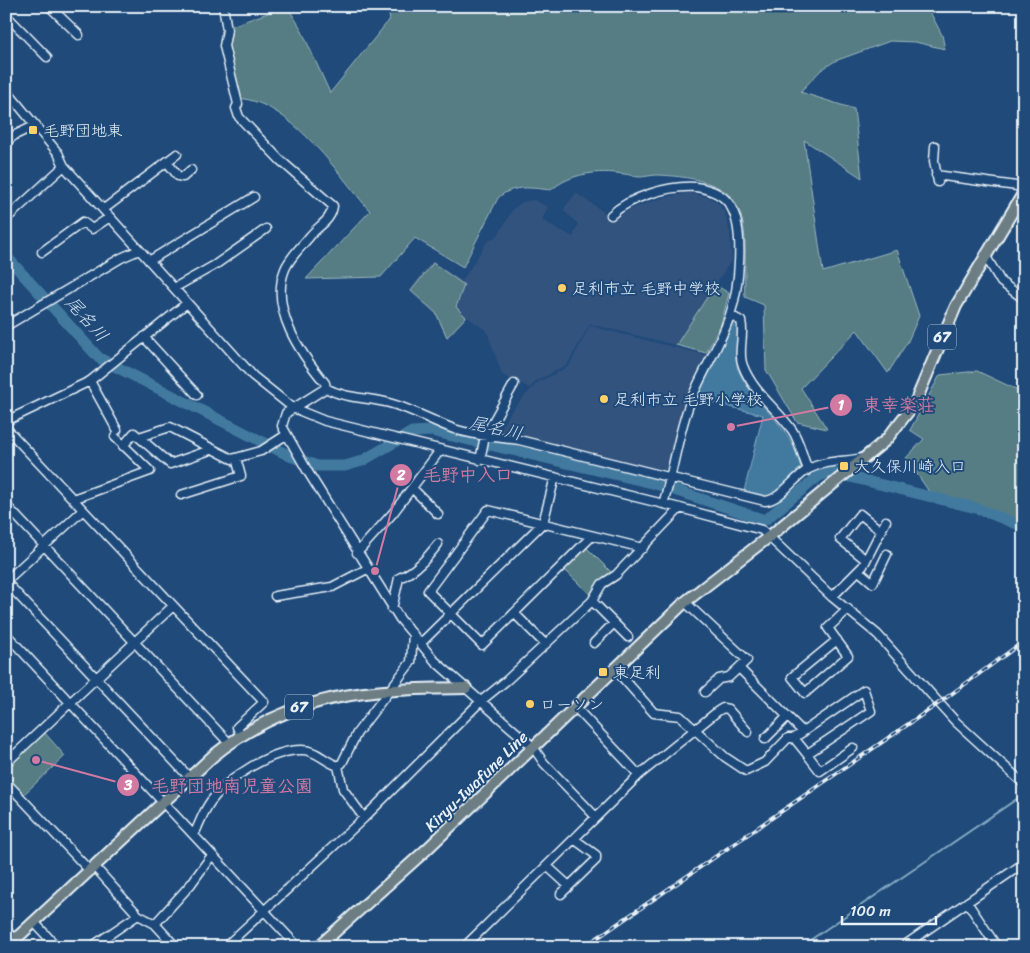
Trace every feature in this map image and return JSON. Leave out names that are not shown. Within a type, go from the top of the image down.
[{"type":"main road","name":"67","points":[[863,458],[886,440],[915,403],[956,306],[1024,192]]},
{"type":"main road","name":"Kiryu-Iwafune Line","points":[[320,946],[426,850],[685,602],[770,536],[863,458]]},
{"type":"main road","name":"67","points":[[11,943],[189,777],[229,744],[266,721],[309,703],[351,693],[466,688]]},
{"type":"street","points":[[49,6],[79,35]]},
{"type":"street","points":[[223,6],[227,30],[224,46],[238,104],[236,108],[239,117],[280,160],[333,206],[327,220],[313,232],[286,265],[280,288],[294,342],[325,383],[326,388],[339,396],[372,398],[401,406],[456,429],[485,437],[519,440],[669,480],[770,500],[808,469],[826,463],[863,458]]},
{"type":"street","points":[[6,15],[47,57]]},
{"type":"street","points":[[6,90],[62,158],[64,166],[139,250],[253,376],[293,408],[325,421],[444,451],[481,456],[555,477],[750,526],[770,536],[832,597],[890,646],[956,722],[1024,784]]},
{"type":"street","points":[[6,142],[16,134],[36,125]]},
{"type":"street","points":[[935,146],[937,178],[1024,187]]},
{"type":"street","points":[[104,209],[177,154]]},
{"type":"street","points":[[166,162],[178,176],[183,176],[191,170]]},
{"type":"street","points":[[6,219],[64,166]]},
{"type":"street","points":[[611,215],[624,204],[676,188],[694,187],[707,189],[725,199],[734,214],[739,241],[735,294],[730,315],[690,401],[663,504]]},
{"type":"street","points":[[149,261],[254,197]]},
{"type":"street","points":[[42,252],[83,222],[92,229],[110,217]]},
{"type":"street","points":[[174,288],[215,265],[266,229]]},
{"type":"street","points":[[6,326],[121,258],[139,250]]},
{"type":"street","points":[[985,255],[1001,282],[1024,299]]},
{"type":"street","points":[[6,420],[90,381],[187,303]]},
{"type":"street","points":[[730,315],[741,321],[743,329],[740,354],[743,366],[755,388],[793,432],[808,469]]},
{"type":"street","points":[[144,337],[197,396]]},
{"type":"street","points":[[73,499],[150,471],[123,446],[90,381]]},
{"type":"street","points":[[481,456],[485,437],[514,384]]},
{"type":"street","points":[[326,388],[286,413],[283,420],[286,435],[392,609],[435,661],[533,746],[544,763],[596,818]]},
{"type":"street","points":[[139,437],[170,427],[232,459],[261,451],[286,435]]},
{"type":"street","points":[[6,428],[264,702],[238,727],[241,736]]},
{"type":"street","points":[[123,446],[134,433],[170,464],[213,449]]},
{"type":"street","points":[[357,553],[412,488],[438,453],[444,451]]},
{"type":"street","points":[[181,496],[241,476],[236,458]]},
{"type":"street","points":[[421,643],[543,523],[555,477]]},
{"type":"street","points":[[412,488],[438,514]]},
{"type":"street","points":[[6,505],[229,744]]},
{"type":"street","points":[[225,947],[364,818],[481,701],[507,680],[592,601],[602,584],[616,576],[680,508]]},
{"type":"street","points":[[83,510],[6,581],[189,777]]},
{"type":"street","points":[[592,536],[482,645],[428,590],[488,510],[643,548]]},
{"type":"street","points":[[866,560],[840,540],[860,514],[881,531]]},
{"type":"street","points":[[832,597],[859,571],[886,521]]},
{"type":"street","points":[[392,609],[399,578],[408,574],[424,561],[438,544]]},
{"type":"street","points":[[859,571],[872,584],[887,554]]},
{"type":"street","points":[[274,596],[332,587],[367,569]]},
{"type":"street","points":[[592,601],[628,637]]},
{"type":"street","points":[[685,602],[747,660],[729,677],[719,679],[705,692]]},
{"type":"street","points":[[6,763],[173,606]]},
{"type":"street","points":[[836,640],[792,677],[805,693],[848,656],[828,628],[848,609]]},
{"type":"street","points":[[514,613],[545,644]]},
{"type":"street","points":[[594,643],[614,623]]},
{"type":"street","points":[[6,634],[298,947]]},
{"type":"street","points":[[338,766],[342,763],[357,733],[411,662],[413,634]]},
{"type":"street","points":[[739,668],[786,718],[803,732]]},
{"type":"street","points":[[615,669],[654,713],[680,716],[725,757],[746,771],[765,762],[788,738],[794,738],[864,690],[871,711],[807,754]]},
{"type":"street","points":[[576,708],[639,775]]},
{"type":"street","points":[[464,947],[639,775],[723,708],[728,709],[748,732]]},
{"type":"street","points":[[765,739],[786,718]]},
{"type":"street","points":[[794,738],[820,771],[854,748]]},
{"type":"street","points":[[194,835],[210,802],[236,776],[280,754],[302,750],[312,751],[338,766],[343,789],[364,818]]},
{"type":"street","points":[[6,782],[138,915],[155,924],[176,947]]},
{"type":"street","points":[[561,894],[596,860],[596,855],[574,839]]},
{"type":"street","points":[[155,924],[191,884],[212,855]]},
{"type":"street","points":[[902,947],[1024,863]]},
{"type":"street","points":[[546,866],[569,886]]},
{"type":"street","points":[[967,902],[997,947]]},
{"type":"street","points":[[91,947],[138,915]]},
{"type":"street","points":[[34,922],[56,947]]},
{"type":"street","points":[[6,930],[11,943]]},
{"type":"shaded area","name":"足利市立 毛野中学校","points":[[576,193],[614,219],[631,209],[665,197],[689,193],[708,197],[718,203],[725,213],[730,233],[732,259],[676,345],[590,324],[567,365],[536,381],[530,388],[502,375],[487,331],[467,317],[447,339],[435,314],[409,291],[432,261],[462,281],[487,242],[498,235],[513,209],[522,202],[534,200],[548,207],[542,220],[573,237],[578,224],[563,210]]},
{"type":"shaded area","points":[[734,323],[738,326],[736,358],[742,378],[789,438],[802,470],[769,496],[744,491],[763,415],[706,401],[707,397],[698,395]]},
{"type":"shaded area","name":"足利市立 毛野小学校","points":[[590,326],[705,355],[685,398],[667,468],[663,470],[494,433],[500,430],[511,411],[537,383],[569,366]]},
{"type":"green space","points":[[287,6],[300,27],[330,93],[390,19],[386,6],[927,6],[942,35],[945,49],[915,42],[890,41],[835,61],[821,70],[800,92],[854,109],[862,178],[804,140],[823,272],[897,250],[919,316],[908,341],[888,373],[857,330],[801,388],[827,429],[797,422],[766,370],[764,305],[745,297],[745,236],[740,213],[729,195],[711,184],[689,178],[658,175],[639,177],[604,172],[576,176],[551,190],[516,189],[498,198],[463,267],[415,238],[381,277],[306,279],[370,211],[311,141],[293,125],[275,111],[256,102],[236,98],[223,29]]},
{"type":"green space","points":[[433,263],[464,285],[456,307],[466,317],[447,337],[436,313],[411,291]]},
{"type":"green space","points":[[715,285],[729,293],[721,324],[706,353],[676,345]]},
{"type":"green space","points":[[977,371],[1024,393],[1024,524],[977,506],[930,493],[906,458],[924,439],[910,430],[940,375]]},
{"type":"green space","points":[[585,546],[613,574],[591,596],[563,568]]},
{"type":"green space","points":[[44,732],[65,756],[23,795],[6,779],[6,765]]},
{"type":"waterway","name":"尾名川","points":[[6,256],[99,358],[290,456],[317,466],[345,466],[362,461],[412,432],[431,431],[656,484],[765,520],[819,476],[830,472],[976,508],[1024,527]]},
{"type":"waterway","name":"尾名川","points":[[809,475],[814,480]]},
{"type":"waterway","points":[[800,947],[1024,794]]},
{"type":"railway","points":[[584,947],[939,703],[1024,641]]},
{"type":"place","name":"毛野団地東","points":[[33,130]]},
{"type":"place","name":"足利市立 毛野中学校","points":[[562,288]]},
{"type":"place","name":"足利市立 毛野小学校","points":[[604,399]]},
{"type":"place","name":"東幸楽荘","points":[[731,427]]},
{"type":"place","name":"大久保川崎入口","points":[[844,466]]},
{"type":"place","name":"毛野中入口","points":[[375,571]]},
{"type":"place","name":"東足利","points":[[603,672]]},
{"type":"place","name":"ローソン","points":[[530,704]]},
{"type":"place","name":"毛野団地南児童公園","points":[[36,760]]}]
